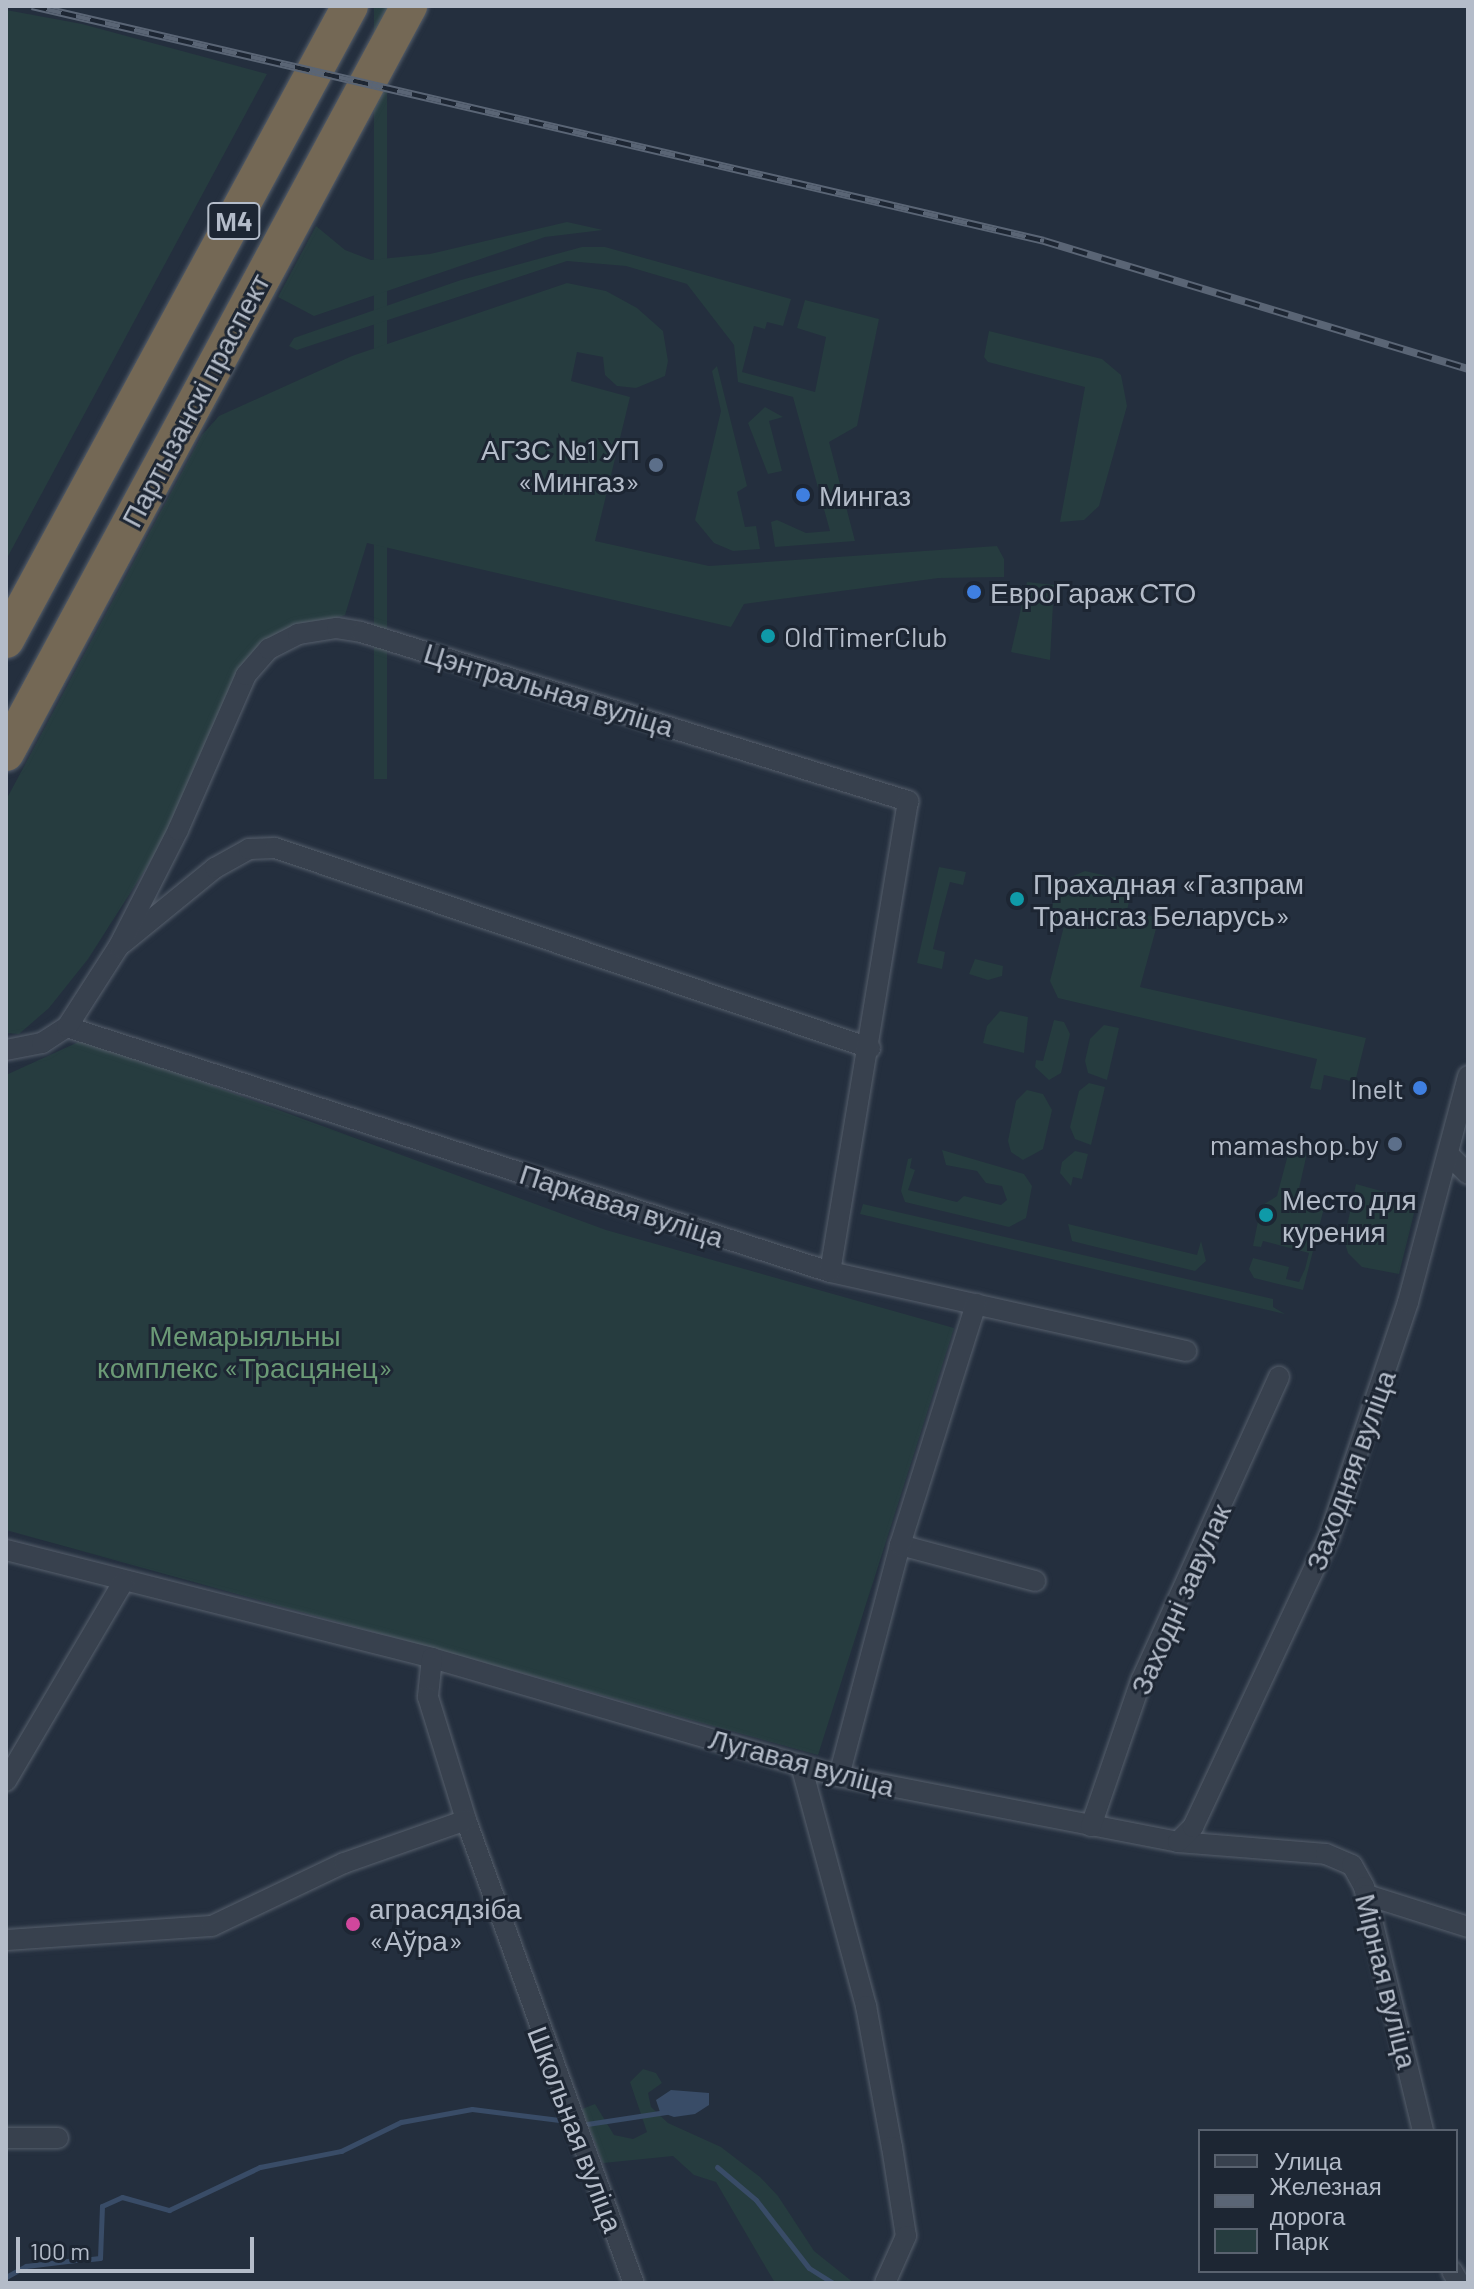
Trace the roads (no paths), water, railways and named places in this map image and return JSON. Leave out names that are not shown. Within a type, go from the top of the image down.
[{"type":"highway","name":"Партызанскі праспект","points":[[6,640],[16,611],[350,6]]},
{"type":"highway","name":"Партызанскі праспект","points":[[6,753],[409,6]]},
{"type":"street","name":"Цэнтральная вуліца","points":[[67,1027],[119,946],[246,675],[269,649],[298,634],[337,628],[448,657],[908,801],[870,1048],[830,1272]]},
{"type":"street","name":"Цэнтральная вуліца","points":[[119,946],[215,868],[249,849],[275,848],[870,1048]]},
{"type":"street","points":[[6,1050],[42,1043],[67,1027]]},
{"type":"street","name":"Паркавая вуліца","points":[[67,1027],[830,1272],[1186,1351]]},
{"type":"street","name":"Заходняя вуліца","points":[[1178,1842],[1193,1827],[1329,1537],[1377,1405],[1468,1076]]},
{"type":"street","points":[[1448,1154],[1468,1174]]},
{"type":"street","points":[[839,1776],[900,1545],[976,1304]]},
{"type":"street","name":"Заходні завулак","points":[[1091,1826],[1141,1681],[1279,1377]]},
{"type":"street","points":[[900,1545],[1035,1581]]},
{"type":"street","name":"Лугавая вуліца","points":[[6,1550],[432,1658],[839,1776],[1178,1842]]},
{"type":"street","points":[[6,1781],[123,1582]]},
{"type":"street","points":[[6,1940],[212,1926],[344,1863],[466,1820],[428,1697],[432,1658]]},
{"type":"street","points":[[801,1765],[866,2006],[892,2147],[906,2236],[885,2283]]},
{"type":"street","name":"Школьная вуліца","points":[[466,1820],[518,1975],[634,2283]]},
{"type":"street","name":"Мірная вуліца","points":[[1178,1842],[1326,1854],[1352,1865],[1367,1895],[1423,2129]]},
{"type":"street","points":[[1367,1895],[1468,1927]]},
{"type":"street","points":[[6,2138],[58,2138]]},
{"type":"water","points":[[671,2090],[709,2093],[709,2105],[695,2114],[674,2117],[660,2112],[656,2100]]},
{"type":"waterway","points":[[91,2259],[100,2258],[102,2206],[122,2197],[169,2210],[260,2167],[341,2151],[401,2122],[472,2109],[559,2120]]},
{"type":"waterway","points":[[587,2124],[666,2112]]},
{"type":"waterway","points":[[717,2167],[756,2200],[809,2268],[833,2283]]},
{"type":"waterway","points":[[6,2277],[26,2266],[76,2260]]},
{"type":"railway","points":[[32,6],[1044,241],[1468,369]]},
{"type":"place","name":"АГЗС №1 УП «Мингаз»","points":[[656,465]]},
{"type":"place","name":"Мингаз","points":[[803,495]]},
{"type":"place","name":"ЕвроГараж СТО","points":[[974,592]]},
{"type":"place","name":"OldTimerClub","points":[[768,636]]},
{"type":"place","name":"Прахадная «Газпрам Трансгаз Беларусь»","points":[[1017,899]]},
{"type":"place","name":"Inelt","points":[[1420,1088]]},
{"type":"place","name":"mamashop.by","points":[[1395,1144]]},
{"type":"place","name":"Место для курения","points":[[1266,1215]]},
{"type":"place","name":"аграсядзіба «Аўра»","points":[[353,1924]]},
{"type":"park label","name":"Мемарыяльны комплекс «Трасцянец»","points":[[245,1351]]}]
